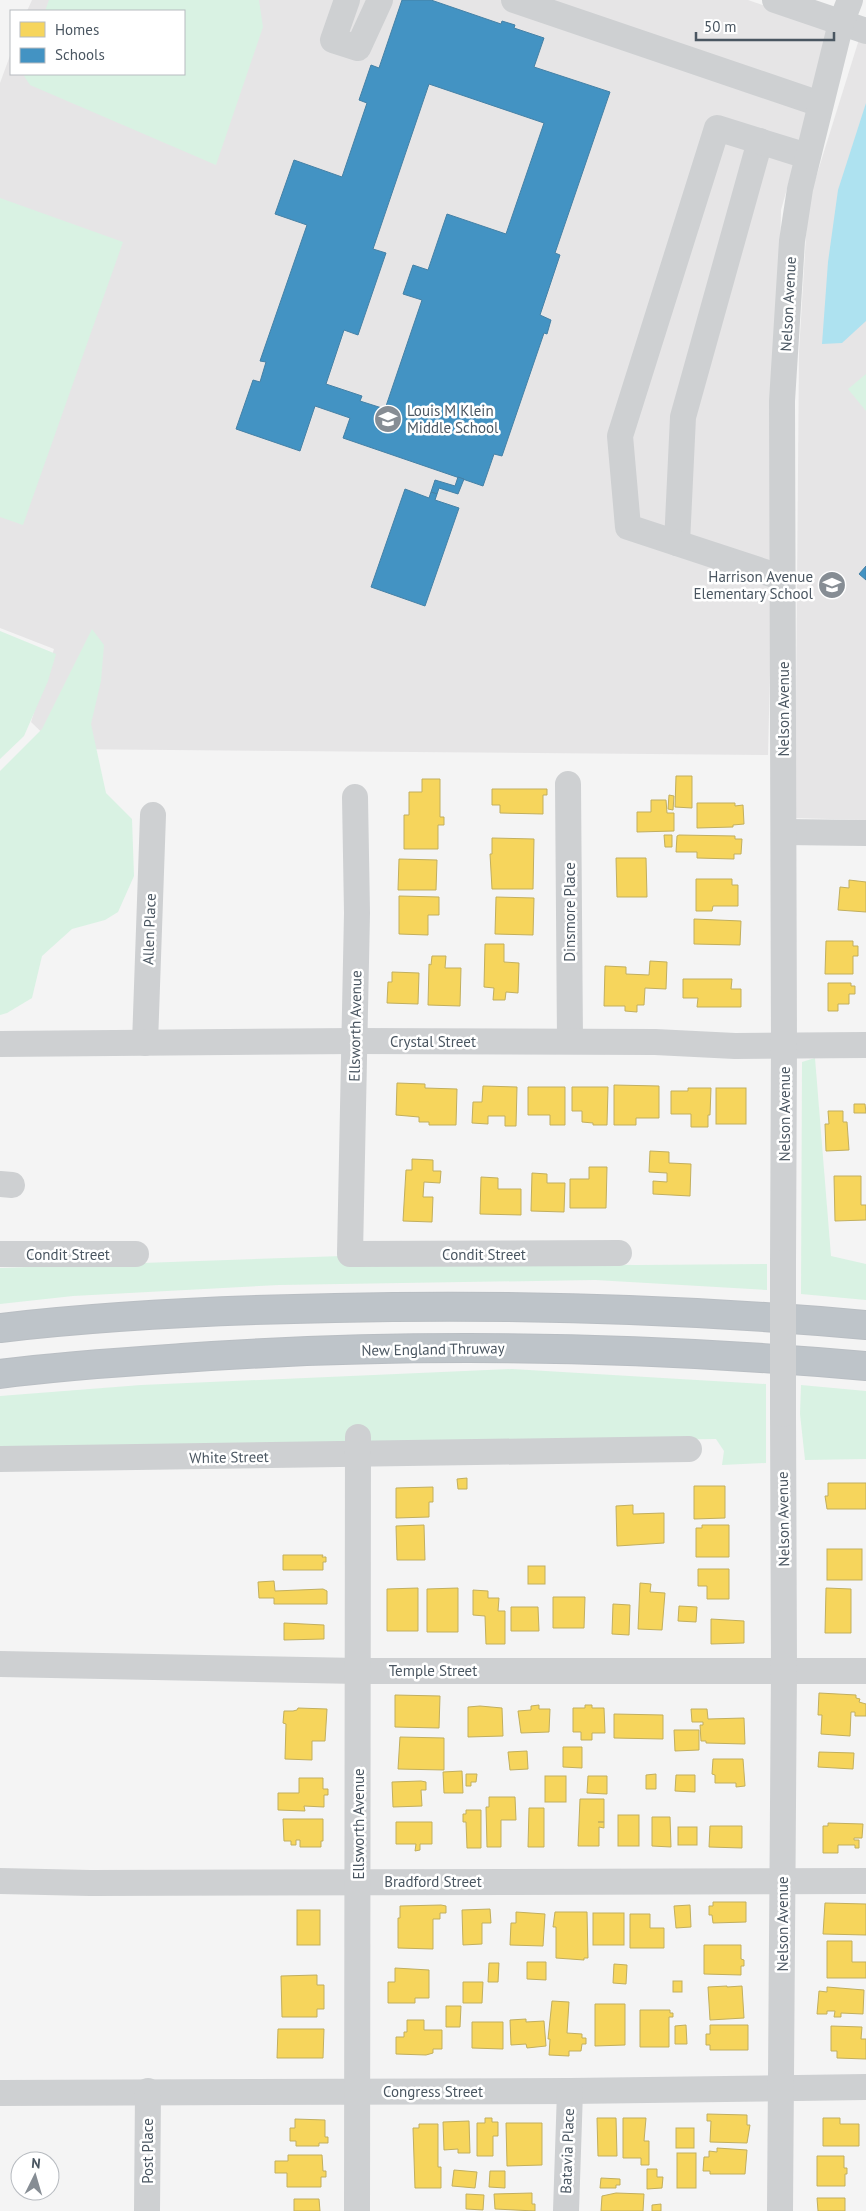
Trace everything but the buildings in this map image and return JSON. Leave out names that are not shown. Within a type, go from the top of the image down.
[{"type":"highway","points":[[0,1328],[217,1312],[475,1306],[684,1312],[866,1325]]},
{"type":"highway","name":"New England Thruway","points":[[0,1374],[77,1366],[239,1354],[458,1348],[659,1352],[866,1366]]},
{"type":"street","points":[[347,0],[333,40],[358,48],[380,0]]},
{"type":"street","points":[[514,0],[820,104]]},
{"type":"street","points":[[775,0],[845,11],[866,31]]},
{"type":"street","name":"Nelson Avenue","points":[[780,2211],[784,1670],[782,1263],[784,1046],[784,381],[792,241],[800,189],[845,11]]},
{"type":"street","points":[[783,578],[628,527],[620,436],[717,128],[807,156]]},
{"type":"street","points":[[677,543],[683,417],[760,141]]},
{"type":"street","name":"Dinsmore Place","points":[[568,784],[570,1041]]},
{"type":"street","name":"Ellsworth Avenue","points":[[350,1254],[357,913],[355,797]]},
{"type":"street","name":"Allen Place","points":[[146,1043],[153,816]]},
{"type":"street","points":[[784,832],[866,833]]},
{"type":"street","name":"Crystal Street","points":[[0,1044],[570,1041],[655,1042],[734,1046],[866,1045]]},
{"type":"street","name":"Condit Street","points":[[0,1254],[136,1254]]},
{"type":"street","name":"Condit Street","points":[[350,1254],[619,1254]]},
{"type":"street","name":"Ellsworth Avenue","points":[[357,2211],[358,1446]]},
{"type":"street","name":"White Street","points":[[0,1459],[358,1446],[459,1454],[689,1449]]},
{"type":"street","name":"Temple Street","points":[[0,1664],[358,1671],[866,1671]]},
{"type":"street","name":"Bradford Street","points":[[0,1881],[90,1883],[866,1881]]},
{"type":"street","name":"Congress Street","points":[[0,2093],[570,2091],[866,2087]]},
{"type":"street","name":"Post Place","points":[[147,2211],[148,2091]]},
{"type":"street","name":"Batavia Place","points":[[566,2211],[570,2091]]},
{"type":"shaded area","name":"Louis M Klein Middle School","points":[[32,0],[748,0],[832,29],[781,210],[768,755],[59,749],[31,722],[54,649],[0,628],[0,83],[10,56],[10,75],[185,75],[185,10],[27,10]]},
{"type":"shaded area","name":"Harrison Avenue Elementary School","points":[[861,33],[866,35],[866,820],[795,818],[799,352],[808,203]]},
{"type":"green space","points":[[49,0],[259,0],[263,27],[216,165],[30,85],[24,76],[185,75],[185,10],[45,10]]},
{"type":"green space","points":[[0,198],[123,242],[23,525],[0,517]]},
{"type":"green space","points":[[866,374],[866,411],[848,389]]},
{"type":"green space","points":[[92,629],[104,645],[101,681],[91,724],[106,793],[132,819],[134,876],[118,912],[105,920],[72,929],[42,956],[32,998],[7,1013],[0,1015],[0,771],[42,729]]},
{"type":"green space","points":[[0,631],[56,654],[48,681],[24,736],[0,759]]},
{"type":"green space","points":[[815,1058],[831,1256],[866,1264],[866,1300],[801,1294],[802,1062]]},
{"type":"green space","points":[[342,1256],[352,1261],[636,1265],[767,1264],[767,1290],[595,1280],[279,1285],[73,1296],[0,1304],[0,1268]]},
{"type":"green space","points":[[512,1369],[766,1384],[766,1463],[722,1465],[724,1451],[716,1439],[0,1449],[0,1396],[141,1385]]},
{"type":"green space","points":[[801,1385],[866,1391],[866,1459],[805,1460],[800,1414]]},
{"type":"water","points":[[866,103],[866,321],[842,343],[822,344],[828,262],[838,190]]},
{"type":"place","name":"Louis M Klein Middle School","points":[[388,419]]},
{"type":"place","name":"Harrison Avenue Elementary School","points":[[832,585]]}]
